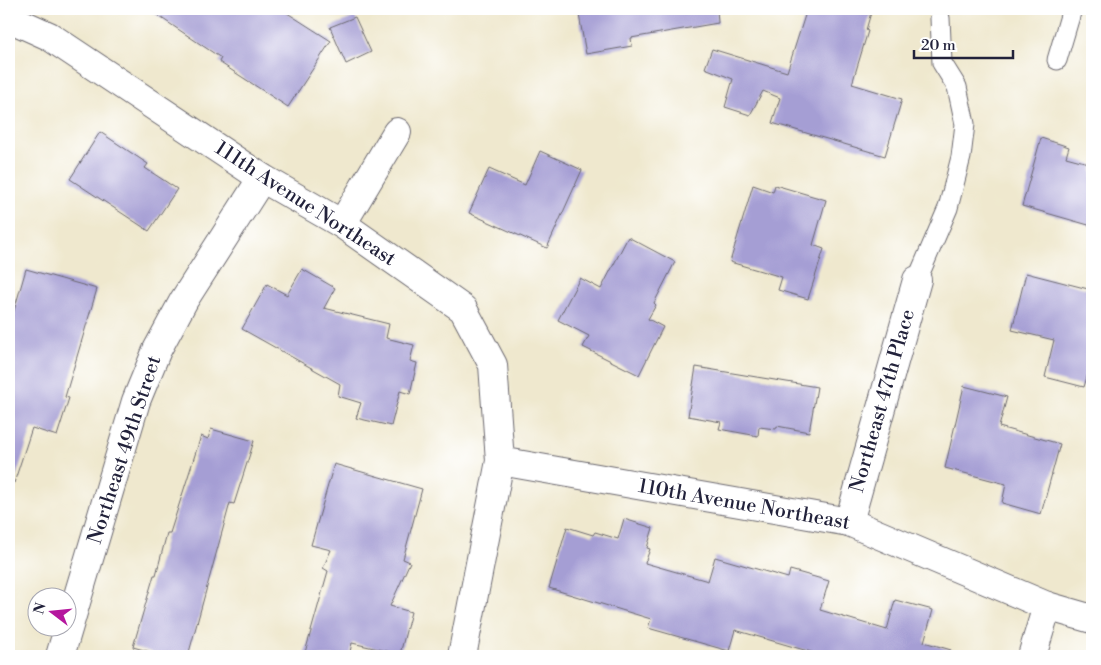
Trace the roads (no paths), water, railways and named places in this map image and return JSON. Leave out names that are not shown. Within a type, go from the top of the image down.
[{"type":"street","name":"111th Avenue Northeast","points":[[9,18],[49,36],[262,178],[342,224],[463,310],[494,365],[500,461],[462,656]]},
{"type":"street","points":[[342,224],[397,132]]},
{"type":"street","name":"Northeast 49th Street","points":[[60,656],[136,401],[156,350],[184,300],[262,178]]},
{"type":"street","name":"Northeast 47th Place","points":[[849,522],[917,280]]},
{"type":"street","name":"110th Avenue Northeast","points":[[500,461],[849,522],[1047,606],[1092,619]]},
{"type":"street","points":[[1032,656],[1047,606]]},
{"type":"lane","points":[[1057,60],[1072,9]]},
{"type":"lane","points":[[917,280],[948,208],[961,156],[965,124],[957,87],[942,63],[940,18]]}]
